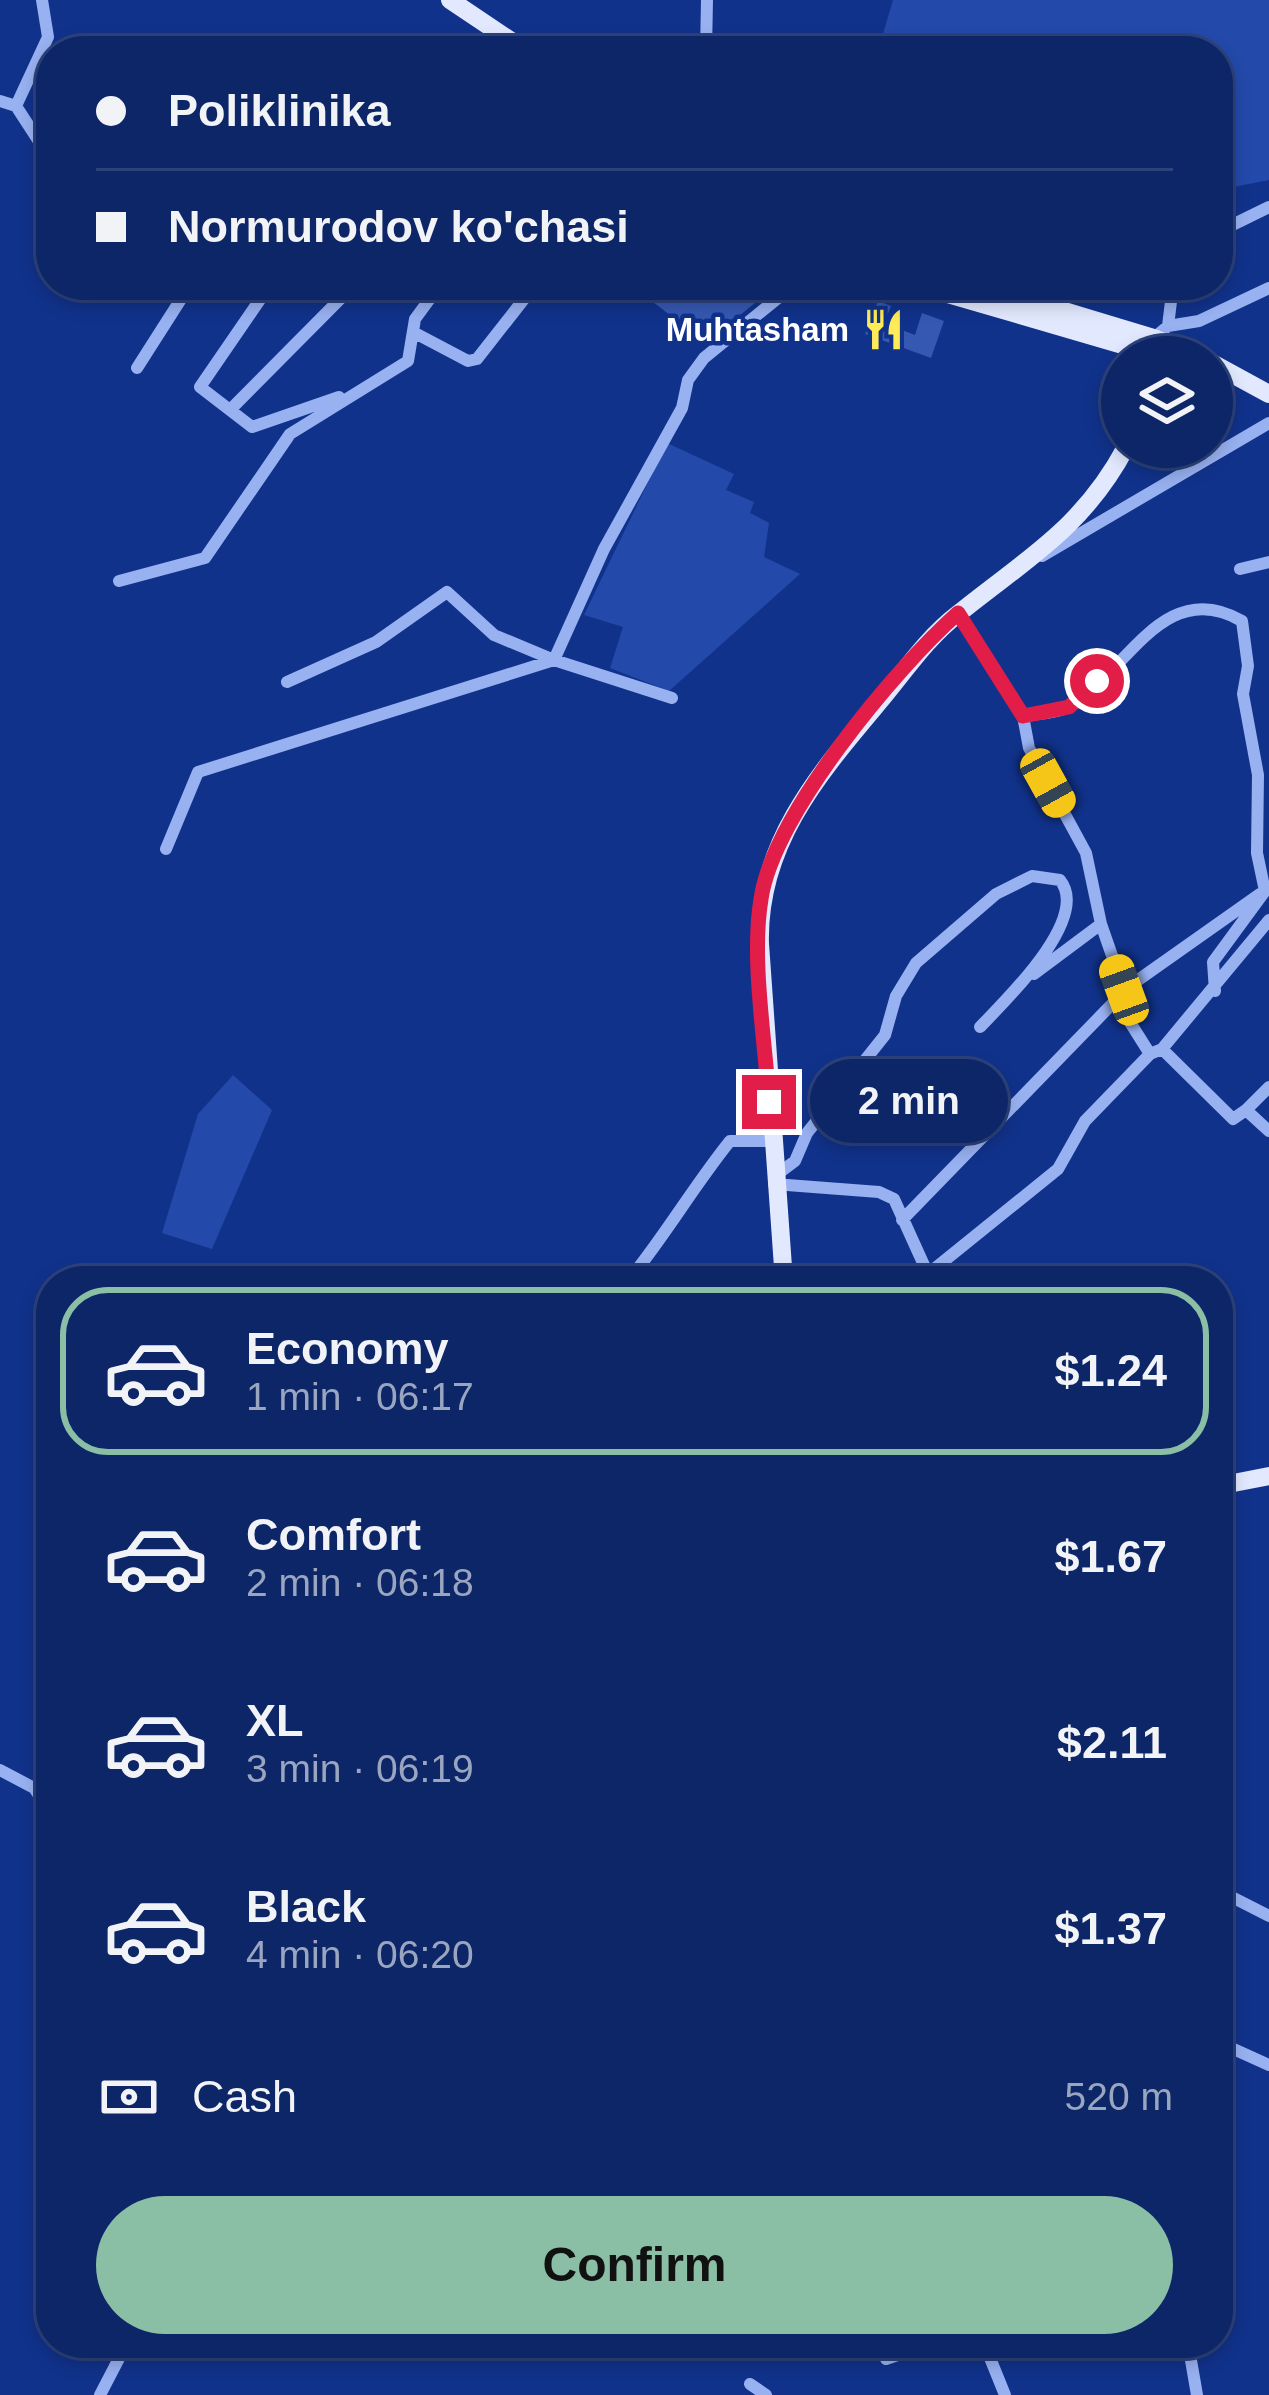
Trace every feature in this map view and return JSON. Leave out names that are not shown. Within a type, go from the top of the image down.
[{"type":"main road","points":[[450,0],[504,36]]},
{"type":"main road","points":[[975,300],[1117,336]]},
{"type":"main road","points":[[1021,300],[1127,336]]},
{"type":"main road","points":[[1233,374],[1269,394],[1233,382]]},
{"type":"main road","points":[[782,1266],[759,921],[774,855],[824,767],[958,613],[1026,566],[1076,520],[1112,468]]},
{"type":"main road","points":[[1233,1483],[1269,1476]]},
{"type":"street","points":[[42,0],[48,36]]},
{"type":"street","points":[[706,0],[706,36]]},
{"type":"street","points":[[16,106],[36,64]]},
{"type":"street","points":[[0,101],[16,106],[36,137]]},
{"type":"street","points":[[1233,225],[1269,207]]},
{"type":"street","points":[[1174,336],[1269,288]]},
{"type":"street","points":[[137,368],[180,300]]},
{"type":"street","points":[[261,300],[200,387],[252,427],[362,390]]},
{"type":"street","points":[[230,410],[339,300]]},
{"type":"street","points":[[119,581],[205,558],[290,434],[408,361],[416,320],[430,300]]},
{"type":"street","points":[[413,332],[468,361],[477,359],[523,300]]},
{"type":"street","points":[[166,848],[198,772],[554,660],[604,550],[682,408],[688,380],[704,358],[776,300]]},
{"type":"street","points":[[1160,336],[1169,300]]},
{"type":"street","points":[[1026,566],[1269,423]]},
{"type":"street","points":[[1240,569],[1269,562]]},
{"type":"street","points":[[287,682],[376,642],[447,592],[494,635],[672,698]]},
{"type":"street","points":[[1023,716],[1069,707],[1152,628],[1191,612],[1223,610],[1242,622],[1248,666],[1243,694],[1258,775],[1257,853],[1265,891],[1214,962],[1215,991]]},
{"type":"street","points":[[958,613],[1023,716],[1029,748],[1086,853],[1120,995],[1156,1052],[1233,1120],[1269,1087]]},
{"type":"street","points":[[774,1181],[795,1162],[807,1133],[885,1036],[896,996],[916,962],[996,894],[1032,876],[1060,880],[1069,890],[1070,911],[1024,982]]},
{"type":"street","points":[[902,1220],[1120,995],[1265,891]]},
{"type":"street","points":[[938,1266],[1058,1169],[1085,1121],[1215,991],[1269,920]]},
{"type":"street","points":[[980,1027],[1024,982],[1101,924]]},
{"type":"street","points":[[1246,1110],[1269,1132]]},
{"type":"street","points":[[641,1266],[730,1141],[771,1141]]},
{"type":"street","points":[[774,1181],[879,1192],[894,1199],[924,1266]]},
{"type":"street","points":[[0,1770],[36,1791]]},
{"type":"street","points":[[1233,1898],[1269,1916]]},
{"type":"street","points":[[1233,2049],[1269,2065]]},
{"type":"street","points":[[100,2395],[119,2358]]},
{"type":"street","points":[[990,2358],[1005,2395]]},
{"type":"street","points":[[1191,2358],[1197,2395]]},
{"type":"street","points":[[750,2384],[766,2395]]},
{"type":"shaded area","points":[[893,0],[1269,0],[1269,180],[1233,187],[1233,36],[882,36]]},
{"type":"shaded area","points":[[667,443],[734,474],[726,490],[754,502],[750,513],[769,523],[764,557],[800,574],[669,691],[610,668],[623,627],[584,615]]},
{"type":"shaded area","points":[[233,1075],[272,1110],[212,1249],[162,1233],[198,1114]]},
{"type":"building","points":[[650,300],[759,300],[706,343]]},
{"type":"building","name":"Muhtasham","points":[[878,301],[891,306],[884,323],[915,335],[922,313],[944,321],[931,358],[865,334]]},
{"type":"place","name":"Muhtasham","points":[[883,329]]},
{"type":"route","points":[[769,1102],[760,899],[784,831],[824,767],[958,613],[994,663],[1023,716],[1069,707],[1097,681]]}]
